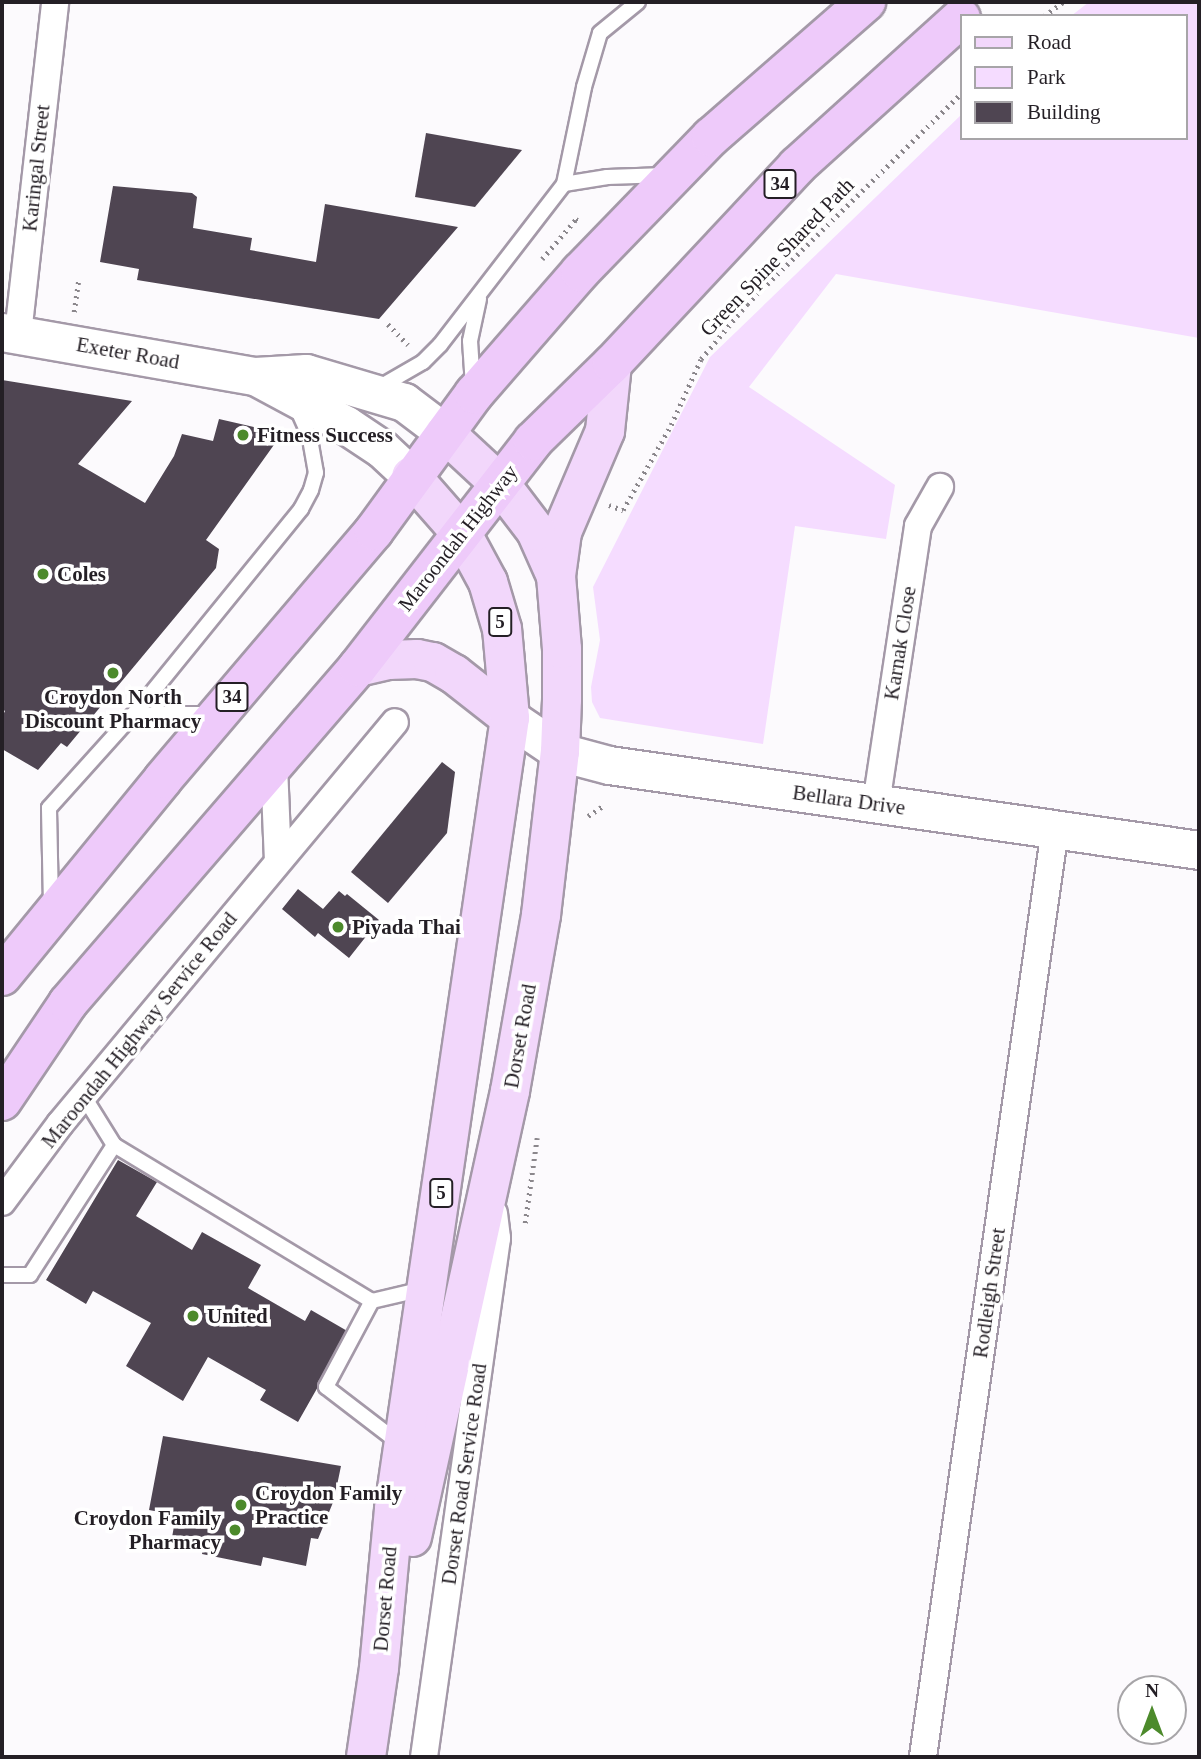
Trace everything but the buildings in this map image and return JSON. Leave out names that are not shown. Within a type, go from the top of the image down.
[{"type":"highway","name":"34","points":[[8,959],[51,917],[218,714],[374,531],[411,476],[474,394],[580,272],[711,137],[866,2]]},
{"type":"highway","name":"Maroondah Highway","points":[[966,14],[980,2]]},
{"type":"highway","name":"Maroondah Highway","points":[[2,1101],[68,1003],[358,667],[533,441],[612,365],[797,166],[960,19]]},
{"type":"main road","name":"Exeter Road","points":[[10,333],[255,376],[306,373],[374,391],[415,408],[445,433]]},
{"type":"main road","points":[[556,576],[562,531],[605,431],[612,365]]},
{"type":"main road","name":"Exeter Road","points":[[255,376],[364,437],[411,476]]},
{"type":"main road","name":"Dorset Road","points":[[379,1668],[419,1509],[510,1091],[547,870],[560,752],[562,649],[556,576],[536,531],[501,485],[445,433]]},
{"type":"main road","name":"Dorset Road","points":[[366,1757],[379,1668],[394,1509],[510,718],[502,629],[488,582],[462,534],[411,476]]},
{"type":"main road","points":[[358,667],[388,660],[417,659],[433,663],[461,680],[510,718]]},
{"type":"main road","name":"Bellara Drive","points":[[510,718],[560,752],[609,765],[1199,850]]},
{"type":"main road","points":[[490,863],[547,870]]},
{"type":"street","name":"Karingal Street","points":[[10,333],[55,2]]},
{"type":"street","name":"Karnak Close","points":[[876,804],[918,526],[940,487]]},
{"type":"street","name":"Maroondah Highway Service Road","points":[[2,1202],[83,1095],[395,722]]},
{"type":"street","points":[[274,766],[278,860]]},
{"type":"street","name":"Rodleigh Street","points":[[923,1757],[1055,830]]},
{"type":"street","name":"Dorset Road Service Road","points":[[424,1757],[497,1238],[488,1191]]},
{"type":"lane","points":[[374,391],[423,362],[480,296],[564,184],[584,86],[600,33],[638,2]]},
{"type":"lane","points":[[564,184],[607,177],[674,174]]},
{"type":"lane","points":[[474,394],[470,341],[480,296]]},
{"type":"lane","points":[[51,917],[50,808],[130,719],[293,519],[311,490],[316,473],[310,435],[291,395]]},
{"type":"lane","points":[[130,719],[154,714],[218,714]]},
{"type":"lane","points":[[83,1095],[114,1144],[372,1301],[427,1288]]},
{"type":"lane","points":[[2,1275],[30,1275],[114,1144]]},
{"type":"lane","points":[[372,1301],[326,1387],[403,1446]]},
{"type":"path","points":[[1047,14],[1063,2]]},
{"type":"path","name":"Green Spine Shared Path","points":[[578,494],[623,510],[671,425],[701,359],[747,304],[960,95]]},
{"type":"path","points":[[73,316],[79,278]]},
{"type":"path","points":[[388,324],[409,346]]},
{"type":"green space","points":[[1089,2],[1199,2],[1199,338],[836,274],[749,387],[895,485],[886,539],[795,526],[763,744],[600,718],[592,702],[591,687],[600,640],[593,587],[710,357],[960,116],[960,140],[1187,140],[1187,14],[1074,14]]},
{"type":"place","name":"Fitness Success","points":[[243,435]]},
{"type":"place","name":"Coles","points":[[43,574]]},
{"type":"place","name":"Croydon North Discount Pharmacy","points":[[113,673]]},
{"type":"place","name":"Piyada Thai","points":[[338,927]]},
{"type":"place","name":"United","points":[[193,1316]]},
{"type":"place","name":"Croydon Family Practice","points":[[241,1505]]},
{"type":"place","name":"Croydon Family Pharmacy","points":[[235,1530]]}]
